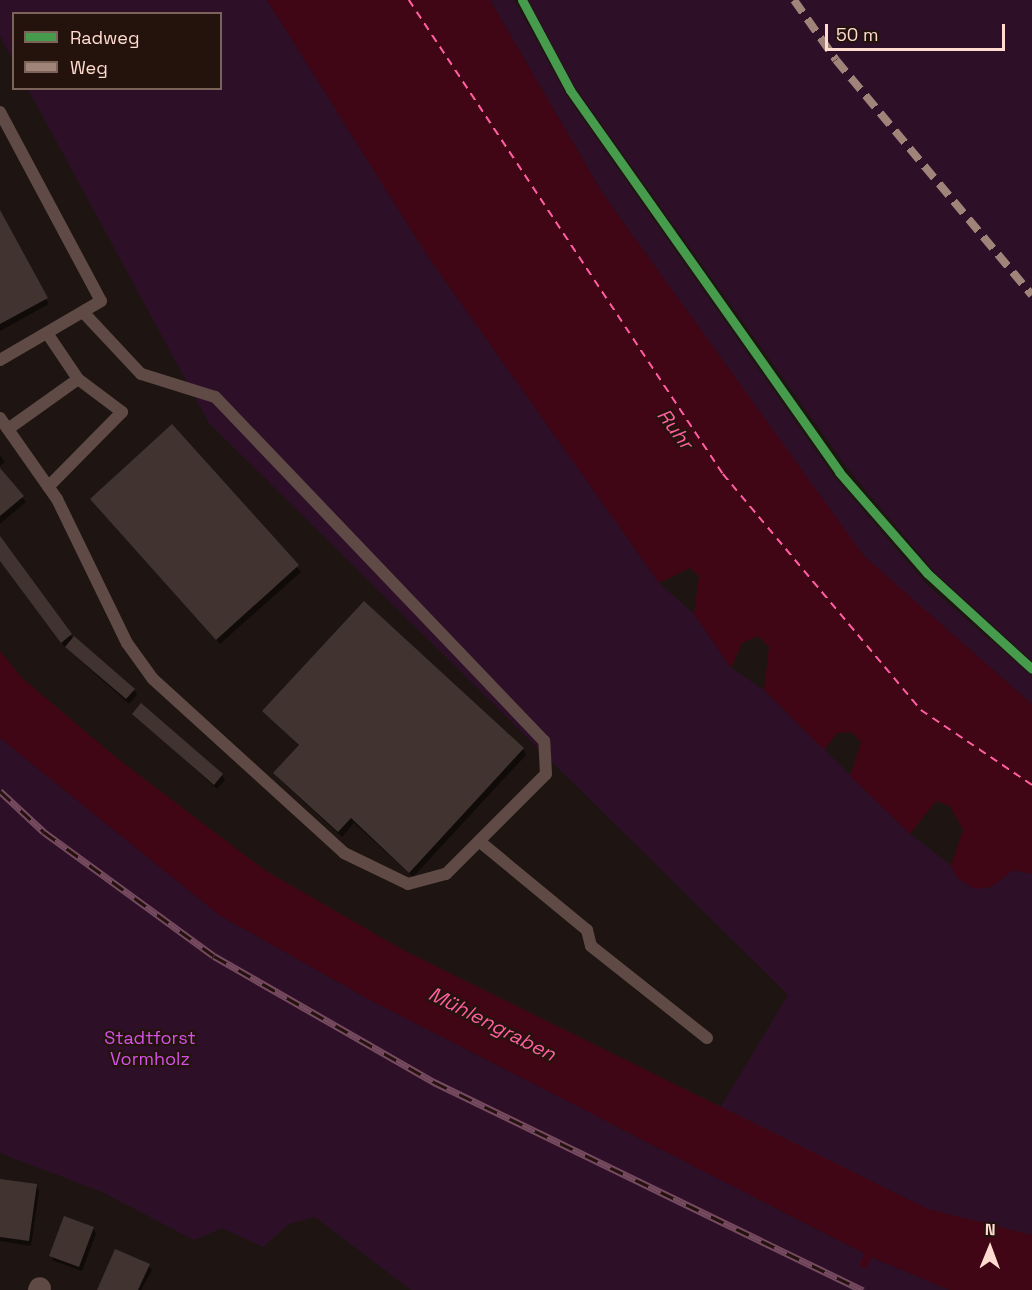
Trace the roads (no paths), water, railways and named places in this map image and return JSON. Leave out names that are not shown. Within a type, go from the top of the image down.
[{"type":"lane","points":[[0,112],[101,301],[0,360]]},
{"type":"lane","points":[[0,418],[48,487],[127,643],[153,679],[344,853],[408,884],[446,874],[546,774],[544,741],[215,397],[141,374],[83,312]]},
{"type":"lane","points":[[47,333],[78,379],[122,412],[48,487]]},
{"type":"lane","points":[[8,429],[78,379]]},
{"type":"lane","points":[[479,841],[587,930],[591,946],[707,1038]]},
{"type":"water","name":"Ruhr","points":[[267,0],[490,0],[603,194],[864,556],[1032,704],[1032,874],[1013,870],[991,887],[975,889],[957,878],[951,865],[963,830],[950,806],[936,801],[910,834],[850,776],[861,742],[852,732],[837,733],[824,750],[764,690],[769,647],[758,636],[742,643],[731,668],[694,614],[699,576],[690,568],[659,583],[426,254]]},
{"type":"water","name":"Mühlengraben","points":[[0,651],[22,678],[118,759],[266,871],[405,951],[928,1209],[1032,1235],[1032,1290],[949,1290],[869,1256],[370,1000],[219,915],[0,738]]},
{"type":"waterway","points":[[864,1264],[873,1246]]},
{"type":"railway","points":[[0,791],[44,832],[214,956],[434,1082],[863,1290]]},
{"type":"park label","name":"Stadtforst Vormholz","points":[[150,1049]]}]
